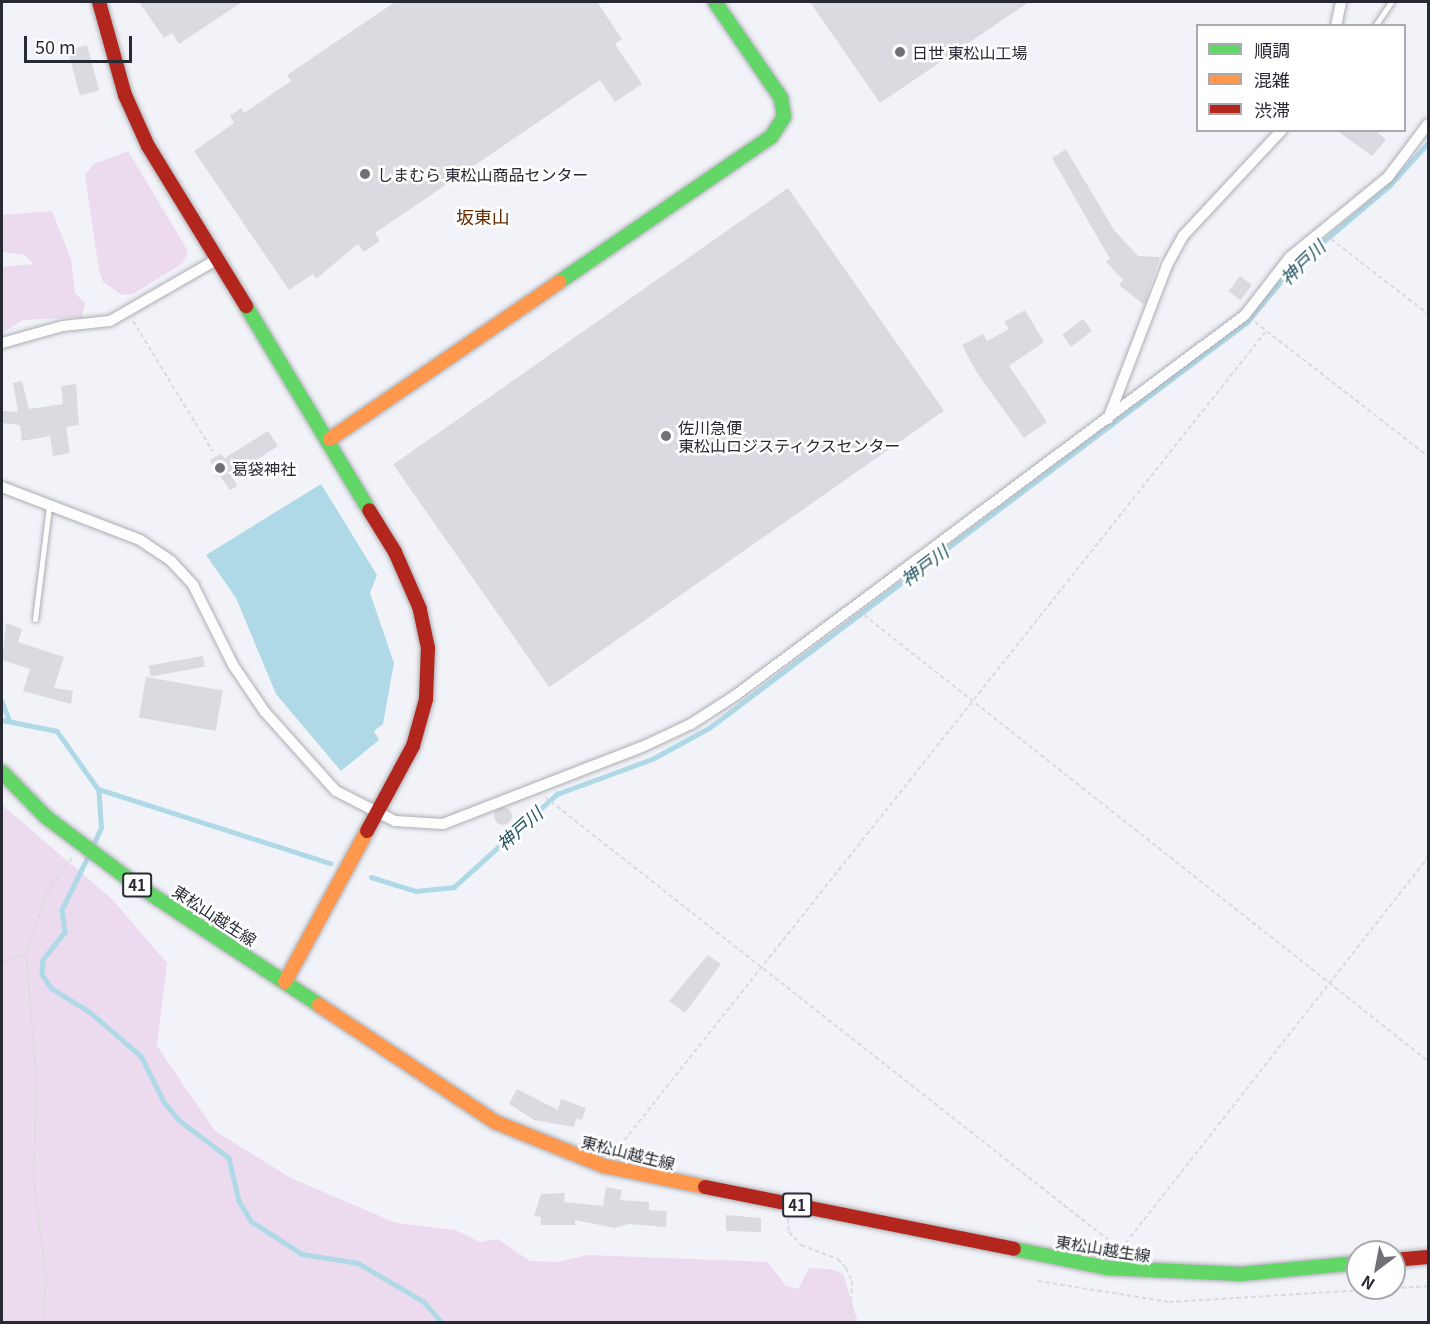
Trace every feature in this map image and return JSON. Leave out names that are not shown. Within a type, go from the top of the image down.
[{"type":"street","points":[[99,2],[125,95],[148,146],[330,439],[395,552],[420,609],[428,648],[420,723],[378,815],[285,982]]},
{"type":"street","points":[[330,439],[771,137],[784,117],[781,98],[715,2]]},
{"type":"street","points":[[1336,24],[1341,2]]},
{"type":"street","points":[[2,487],[140,540],[171,561],[194,585],[233,665],[278,729],[336,791],[378,815],[411,825],[442,824],[691,724],[1108,419],[1245,315],[1290,257],[1388,177],[1428,124]]},
{"type":"street","points":[[1108,419],[1167,265],[1183,236],[1280,132]]},
{"type":"street","points":[[2,344],[30,333],[110,321],[129,313],[218,259]]},
{"type":"street","name":"東松山越生線","points":[[2,772],[81,846],[495,1122],[604,1166],[1107,1268],[1241,1274],[1346,1264]]},
{"type":"street","points":[[1406,1259],[1428,1257]]},
{"type":"lane","points":[[1376,24],[1391,2]]},
{"type":"lane","points":[[35,619],[49,506]]},
{"type":"path","points":[[1323,232],[1428,314]]},
{"type":"path","points":[[129,313],[213,452]]},
{"type":"path","points":[[1245,315],[1428,456]]},
{"type":"path","points":[[604,1166],[758,968],[1267,330]]},
{"type":"path","points":[[853,606],[1428,1062]]},
{"type":"path","points":[[534,787],[758,968],[1121,1250]]},
{"type":"path","points":[[43,1323],[46,1279],[34,1181],[36,1075],[26,954],[47,892],[81,846]]},
{"type":"path","points":[[1107,1268],[1428,857]]},
{"type":"path","points":[[2,962],[26,954]]},
{"type":"path","points":[[787,1203],[789,1232],[801,1245],[837,1259],[846,1268],[852,1281],[850,1323]]},
{"type":"path","points":[[1038,1281],[1169,1302],[1428,1286]]},
{"type":"shaded area","points":[[128,151],[188,251],[183,263],[133,294],[122,295],[103,282],[99,271],[85,175],[94,164]]},
{"type":"shaded area","points":[[52,211],[71,259],[75,293],[85,303],[82,317],[23,320],[2,333],[2,267],[33,264],[25,255],[2,252],[2,215]]},
{"type":"shaded area","points":[[2,805],[113,900],[167,963],[157,1046],[215,1131],[291,1178],[396,1223],[455,1230],[480,1242],[498,1239],[530,1261],[558,1262],[588,1255],[768,1262],[786,1286],[798,1289],[809,1268],[830,1269],[843,1274],[858,1322],[2,1322]]},
{"type":"water","points":[[321,484],[377,575],[370,593],[394,663],[383,724],[374,731],[379,740],[341,771],[276,694],[236,598],[206,555]]},
{"type":"building","points":[[139,2],[242,2],[179,44],[172,33],[164,38]]},
{"type":"building","name":"しまむら 東松山商品センター","points":[[395,2],[597,2],[622,39],[615,44],[642,84],[615,102],[600,80],[375,233],[380,241],[364,252],[358,244],[316,279],[313,274],[289,290],[194,151],[234,123],[230,116],[241,108],[244,113],[291,81],[287,75]]},
{"type":"building","name":"日世 東松山工場","points":[[810,2],[1029,2],[880,103]]},
{"type":"building","points":[[87,45],[99,90],[80,96],[68,50]]},
{"type":"building","points":[[1339,132],[1377,132],[1386,140],[1372,156]]},
{"type":"building","points":[[1066,149],[1114,230],[1138,256],[1160,257],[1144,305],[1119,285],[1123,280],[1106,262],[1110,259],[1052,158]]},
{"type":"building","name":"佐川急便 東松山ロジスティクスセンター","points":[[788,188],[944,411],[549,687],[393,464]]},
{"type":"building","points":[[1240,276],[1252,285],[1241,300],[1229,291]]},
{"type":"building","points":[[1025,310],[1044,342],[1009,366],[1047,422],[1024,438],[977,373],[962,345],[983,334],[987,341],[1009,329],[1004,322]]},
{"type":"building","points":[[1083,319],[1092,331],[1071,347],[1062,335]]},
{"type":"building","points":[[22,381],[29,409],[63,404],[61,386],[76,384],[79,425],[66,427],[70,453],[53,456],[50,436],[22,441],[20,425],[2,423],[2,411],[18,412],[13,383]]},
{"type":"building","points":[[268,431],[278,446],[232,476],[237,486],[230,490],[220,476],[216,477],[210,460],[220,454],[225,458]]},
{"type":"building","points":[[6,623],[22,629],[18,642],[64,657],[54,688],[73,691],[71,704],[23,691],[30,669],[2,660]]},
{"type":"building","points":[[203,656],[205,667],[151,676],[149,666]]},
{"type":"building","points":[[146,677],[223,691],[216,731],[139,717]]},
{"type":"building","points":[[499,807],[507,807],[512,812],[510,823],[499,825],[494,820],[494,812]]},
{"type":"building","points":[[708,955],[721,964],[685,1013],[669,1001]]},
{"type":"building","points":[[517,1089],[558,1110],[561,1099],[586,1108],[582,1120],[576,1119],[574,1127],[534,1120],[509,1104]]},
{"type":"building","points":[[606,1187],[622,1190],[620,1200],[649,1202],[649,1210],[667,1211],[666,1227],[628,1224],[615,1228],[575,1220],[575,1225],[541,1225],[541,1217],[534,1216],[541,1194],[565,1193],[564,1202],[603,1206]]},
{"type":"building","points":[[726,1215],[761,1218],[761,1232],[726,1231]]},
{"type":"waterway","name":"神戸川","points":[[371,877],[416,891],[454,887],[557,794],[652,759],[709,728],[1247,322],[1291,269],[1390,185],[1428,143]]},
{"type":"waterway","points":[[2,701],[9,719]]},
{"type":"waterway","name":"神戸川","points":[[2,720],[57,731],[98,789],[330,863]]},
{"type":"waterway","points":[[92,847],[101,828],[98,789]]},
{"type":"waterway","points":[[89,855],[62,910],[65,932],[43,960],[42,974],[51,988],[90,1012],[141,1056],[164,1102],[179,1120],[229,1158],[239,1201],[251,1221],[302,1254],[358,1263],[423,1301],[442,1322]]},
{"type":"traffic: fast","points":[[559,282],[771,137],[784,117],[781,98],[715,2]]},
{"type":"traffic: fast","points":[[246,306],[369,510]]},
{"type":"traffic: fast","points":[[2,772],[46,817],[134,883],[319,1005]]},
{"type":"traffic: fast","points":[[1014,1249],[1107,1268],[1241,1274],[1346,1264]]},
{"type":"traffic: slow","points":[[330,439],[559,282]]},
{"type":"traffic: slow","points":[[285,982],[367,831]]},
{"type":"traffic: slow","points":[[319,1005],[495,1122],[604,1166],[705,1187]]},
{"type":"traffic: jam","points":[[99,2],[125,95],[148,146],[246,306]]},
{"type":"traffic: jam","points":[[367,831],[413,746],[426,699],[428,648],[420,609],[395,552],[369,510]]},
{"type":"traffic: jam","points":[[705,1187],[1014,1249]]},
{"type":"traffic: jam","points":[[1406,1259],[1428,1257]]},
{"type":"place","name":"日世 東松山工場","points":[[900,52]]},
{"type":"place","name":"しまむら 東松山商品センター","points":[[365,174]]},
{"type":"place","name":"佐川急便 東松山ロジスティクスセンター","points":[[666,436]]},
{"type":"place","name":"葛袋神社","points":[[220,468]]},
{"type":"district","name":"坂東山","points":[[483,216]]}]
